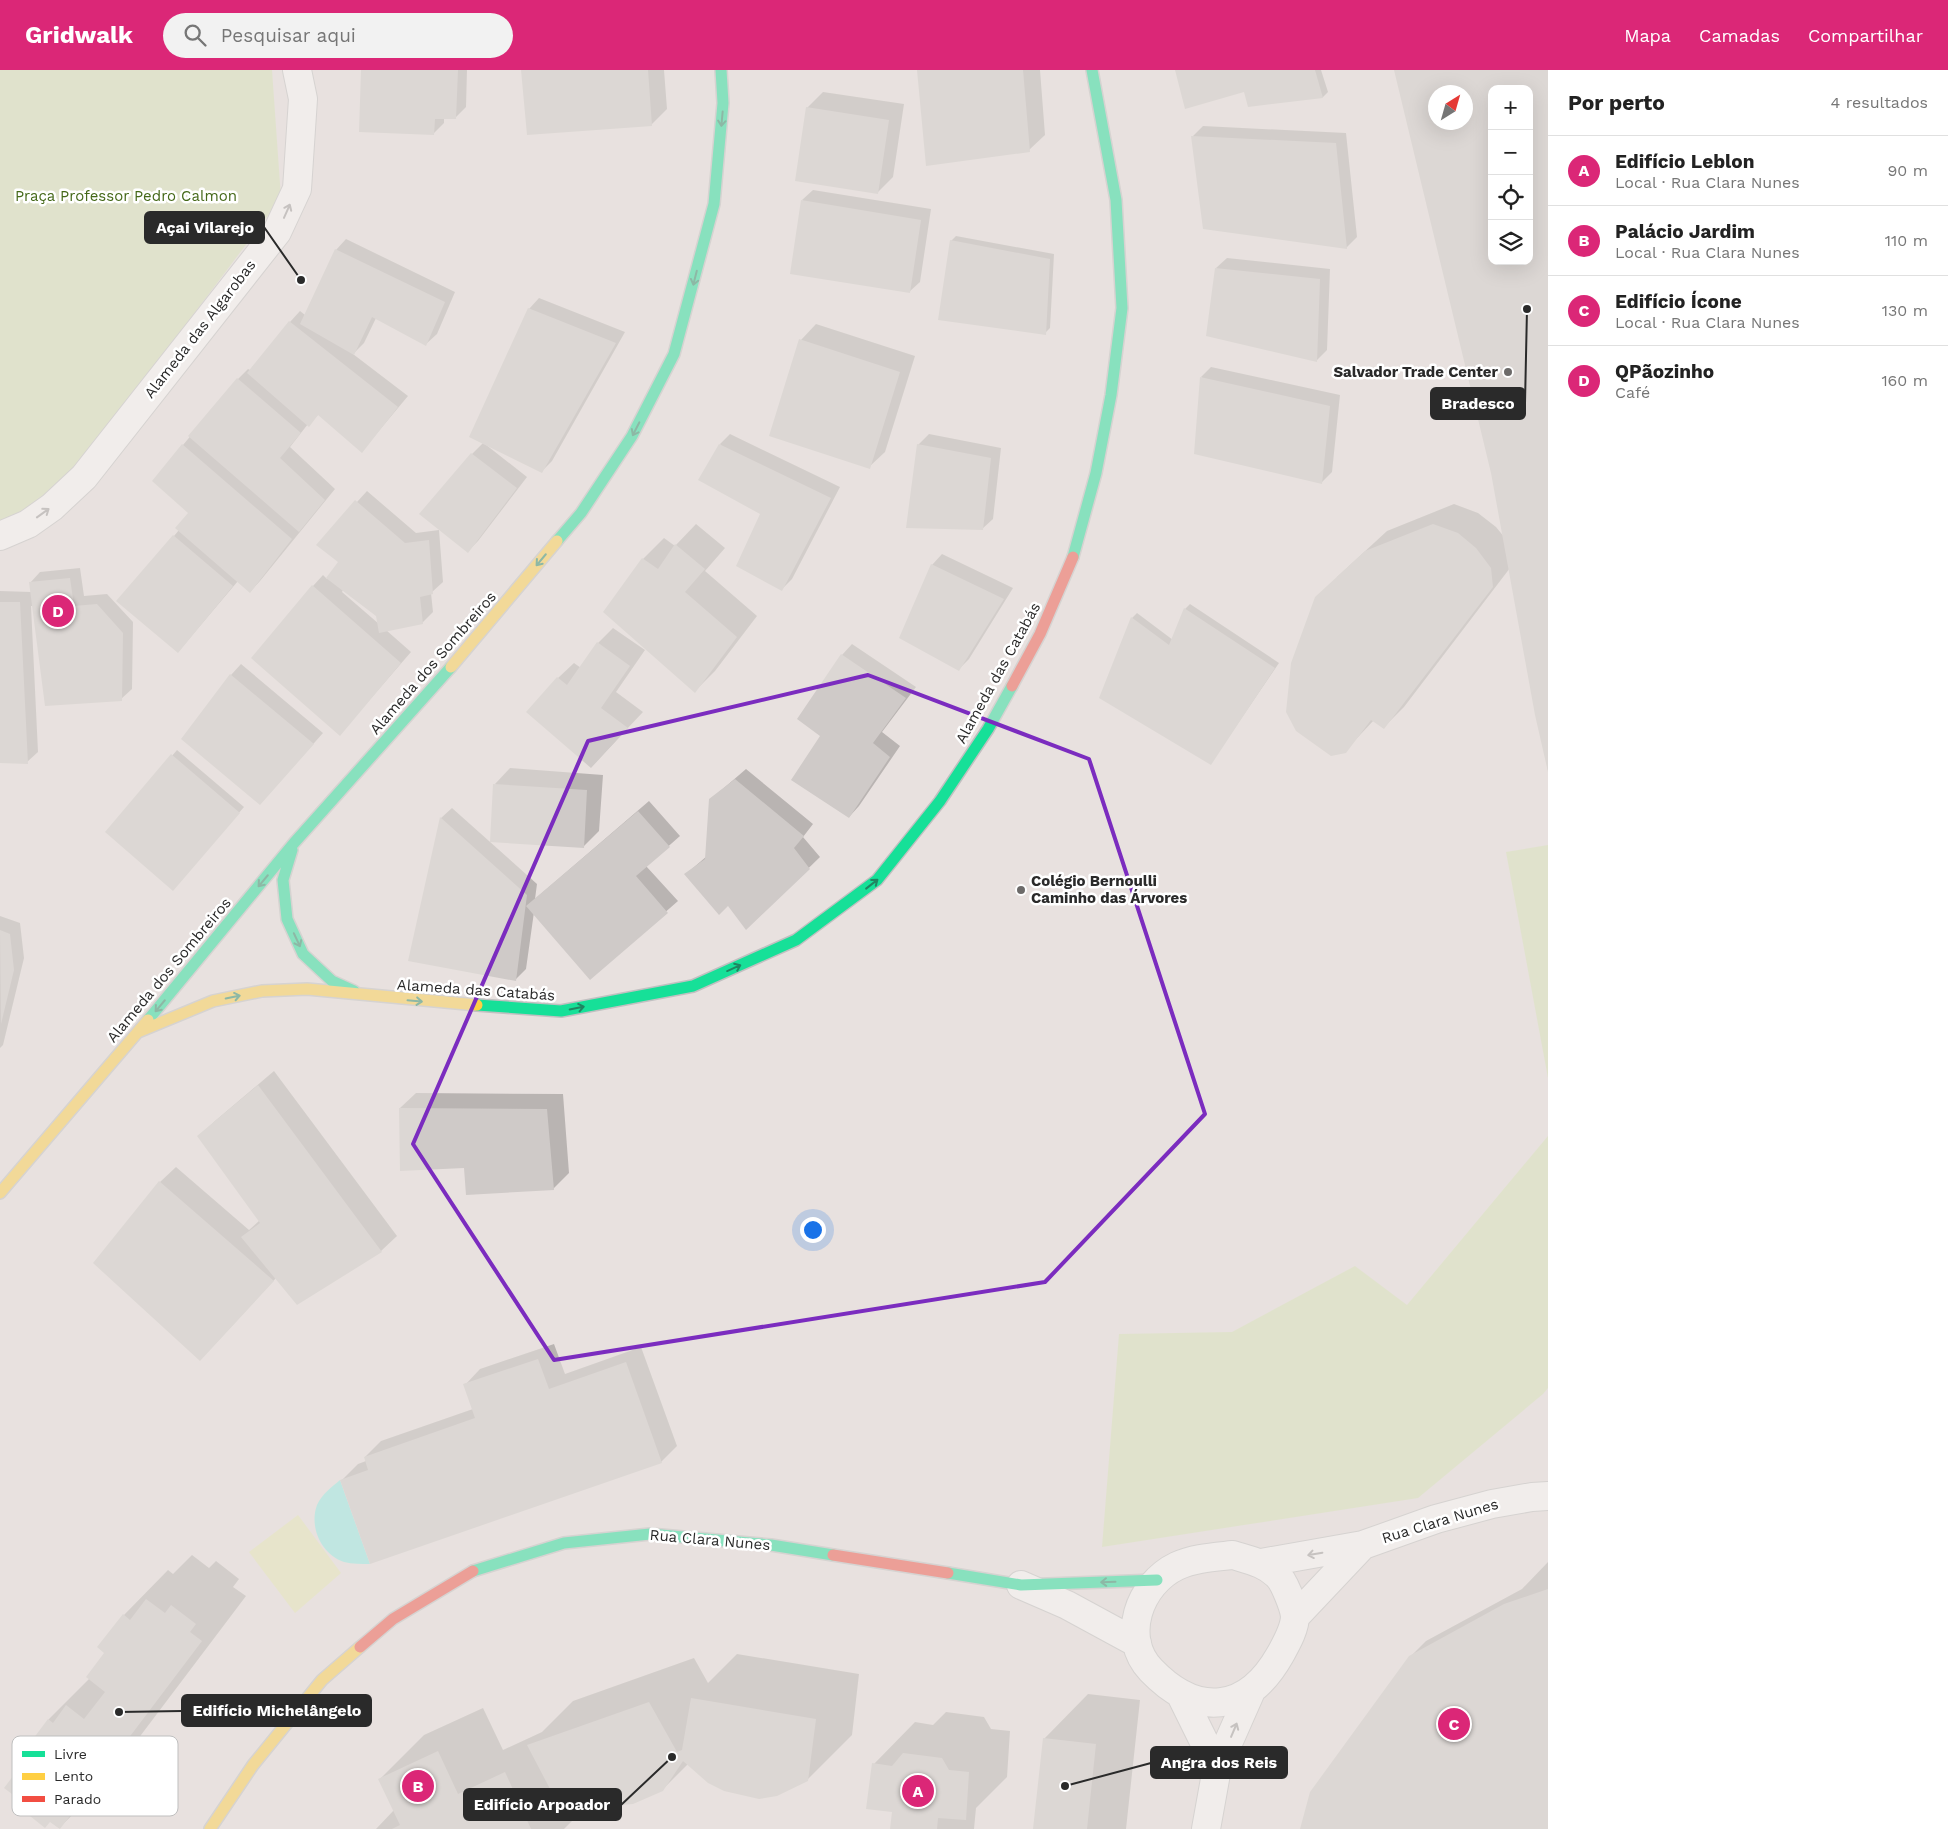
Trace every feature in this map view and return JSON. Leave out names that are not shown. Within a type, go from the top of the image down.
[{"type":"street","name":"Alameda das Algarobas","points":[[0,536],[28,524],[52,507],[84,476],[277,232],[297,188],[303,99],[297,70]]},
{"type":"street","name":"Alameda dos Sombreiros","points":[[1,1188],[138,1032],[294,843],[460,657],[581,513],[632,436],[674,354],[714,204],[723,103],[722,70]]},
{"type":"street","name":"Alameda das Catabás","points":[[138,1032],[213,1001],[262,991],[307,989],[367,997],[562,1011],[693,986],[796,940],[877,880],[940,801],[988,729],[1040,634],[1072,560],[1096,473],[1111,395],[1122,308],[1116,200],[1092,70]]},
{"type":"street","name":"Alameda das Catabás","points":[[294,843],[284,880],[287,919],[304,954],[332,981],[367,997]]},
{"type":"street","name":"Rua Clara Nunes","points":[[1261,1564],[1363,1545],[1436,1519],[1492,1504],[1548,1496]]},
{"type":"street","name":"Rua Clara Nunes","points":[[210,1829],[254,1765],[322,1680],[393,1619],[472,1571],[564,1543],[650,1534],[771,1545],[1021,1585],[1157,1580]]},
{"type":"street","name":"Rua Clara Nunes","points":[[1295,1617],[1363,1545]]},
{"type":"street","points":[[1206,1829],[1217,1768],[1251,1691],[1272,1668],[1289,1638],[1295,1617],[1289,1596],[1279,1576],[1261,1564],[1233,1555],[1204,1558],[1177,1566],[1157,1580],[1143,1599],[1135,1621],[1137,1643],[1144,1663],[1162,1681],[1180,1693],[1204,1702],[1230,1702],[1251,1691]]},
{"type":"street","name":"Rua Clara Nunes","points":[[1021,1585],[1067,1605],[1137,1643]]},
{"type":"street","points":[[1180,1693],[1217,1768]]},
{"type":"highlighted area","points":[[868,675],[1089,759],[1205,1114],[1045,1282],[554,1360],[413,1144],[588,741]]},
{"type":"green space","name":"Praça Professor Pedro Calmon","points":[[0,70],[272,70],[281,198],[99,440],[43,508],[0,525]]},
{"type":"green space","points":[[1548,845],[1548,1078],[1506,852]]},
{"type":"green space","points":[[1548,1136],[1548,1388],[1543,1394],[1418,1498],[1102,1547],[1119,1334],[1232,1332],[1355,1266],[1407,1305]]},
{"type":"green space","points":[[298,1515],[341,1573],[295,1613],[249,1552]]},
{"type":"water","points":[[340,1480],[370,1564],[347,1563],[336,1558],[323,1546],[316,1531],[315,1513],[317,1505],[324,1494]]},
{"type":"building","points":[[361,70],[458,70],[456,119],[435,119],[434,135],[359,132]]},
{"type":"building","points":[[521,70],[648,70],[652,126],[527,135]]},
{"type":"building","points":[[917,70],[1023,70],[1030,152],[926,166]]},
{"type":"building","points":[[1175,70],[1315,70],[1323,98],[1248,107],[1244,92],[1185,109]]},
{"type":"building","name":"Salvador Trade Center","points":[[1394,70],[1548,70],[1548,772],[1535,715],[1491,473]]},
{"type":"building","points":[[806,107],[889,120],[878,194],[795,181]]},
{"type":"building","points":[[1191,136],[1336,143],[1347,249],[1203,229]]},
{"type":"building","points":[[801,200],[921,220],[910,293],[790,274]]},
{"type":"building","points":[[950,240],[1050,259],[1046,335],[938,320]]},
{"type":"building","points":[[335,249],[445,302],[426,346],[372,317],[354,355],[300,324]]},
{"type":"building","points":[[1215,268],[1320,279],[1317,362],[1206,336]]},
{"type":"building","points":[[528,308],[616,343],[542,473],[469,437]]},
{"type":"building","points":[[289,321],[398,407],[362,453],[318,415],[309,427],[247,373]]},
{"type":"building","points":[[799,339],[900,372],[870,469],[769,436]]},
{"type":"building","points":[[1200,377],[1330,406],[1322,484],[1194,454]]},
{"type":"building","points":[[237,378],[301,433],[280,458],[325,500],[299,532],[188,436]]},
{"type":"building","points":[[182,444],[292,539],[250,593],[175,528],[188,513],[152,481]]},
{"type":"building","points":[[719,444],[831,498],[782,591],[736,566],[760,514],[698,480]]},
{"type":"building","points":[[917,444],[991,458],[983,530],[906,528]]},
{"type":"building","points":[[471,453],[517,488],[468,553],[419,514]]},
{"type":"building","points":[[355,500],[405,543],[429,540],[433,594],[420,597],[423,624],[379,633],[376,616],[326,578],[338,562],[316,545]]},
{"type":"building","points":[[1433,524],[1458,533],[1476,548],[1491,568],[1493,587],[1384,729],[1371,720],[1346,753],[1331,756],[1296,731],[1286,712],[1291,663],[1315,597],[1365,551]]},
{"type":"building","points":[[173,535],[233,586],[178,653],[116,601]]},
{"type":"building","points":[[675,544],[705,569],[685,592],[737,637],[695,693],[603,612],[642,558],[658,569]]},
{"type":"building","points":[[931,564],[1004,599],[959,671],[899,638]]},
{"type":"building","points":[[70,578],[74,606],[97,604],[123,633],[122,701],[45,706],[29,582]]},
{"type":"building","points":[[312,585],[401,663],[340,736],[251,658]]},
{"type":"building","points":[[0,602],[20,602],[28,764],[0,763]]},
{"type":"building","points":[[1184,608],[1275,668],[1211,765],[1099,698],[1131,617],[1169,645]]},
{"type":"building","points":[[597,642],[630,666],[601,708],[628,728],[591,768],[526,712],[557,677],[567,685]]},
{"type":"building","points":[[841,654],[906,698],[873,743],[890,757],[849,818],[791,780],[820,736],[797,719]]},
{"type":"building","points":[[230,674],[314,744],[260,805],[181,739]]},
{"type":"building","points":[[171,754],[240,813],[173,891],[105,832]]},
{"type":"building","points":[[735,779],[804,836],[794,848],[810,869],[746,930],[728,906],[719,915],[684,874],[705,859],[709,799]]},
{"type":"building","points":[[493,784],[587,790],[584,848],[490,842]]},
{"type":"building","points":[[638,811],[670,847],[636,876],[668,913],[590,980],[526,906]]},
{"type":"building","points":[[440,817],[527,895],[516,981],[408,961]]},
{"type":"building","points":[[0,930],[10,934],[14,970],[1,1024]]},
{"type":"building","points":[[258,1085],[382,1252],[297,1305],[241,1237],[260,1223],[197,1136]]},
{"type":"building","points":[[399,1108],[547,1109],[554,1190],[466,1195],[464,1168],[400,1171]]},
{"type":"building","points":[[159,1181],[274,1281],[200,1361],[93,1263]]},
{"type":"building","points":[[538,1359],[549,1389],[626,1362],[662,1463],[370,1564],[340,1480],[368,1470],[364,1457],[475,1418],[463,1384]]},
{"type":"building","points":[[1548,1589],[1548,1829],[1300,1829],[1310,1792],[1409,1656],[1504,1604]]},
{"type":"building","points":[[146,1599],[165,1613],[171,1605],[196,1624],[190,1632],[202,1641],[130,1736],[35,1736],[48,1719],[53,1723],[66,1705],[84,1719],[105,1692],[86,1677],[104,1653],[97,1647],[123,1614],[130,1620]]},
{"type":"building","points":[[691,1698],[816,1719],[808,1781],[777,1796],[759,1799],[724,1791],[708,1783],[683,1761],[663,1791],[633,1804],[597,1807],[559,1806],[527,1745],[649,1702],[677,1752],[682,1750]]},
{"type":"building","points":[[1043,1738],[1096,1744],[1087,1829],[1033,1829]]},
{"type":"building","points":[[438,1751],[458,1794],[505,1772],[531,1829],[392,1829],[400,1825],[378,1779]]},
{"type":"building","points":[[903,1753],[942,1758],[949,1770],[969,1772],[966,1820],[938,1818],[937,1829],[890,1829],[892,1812],[866,1809],[872,1763],[892,1766]]},
{"type":"building","points":[[12,1777],[12,1794],[4,1788]]},
{"type":"building","points":[[30,1816],[70,1816],[60,1829],[50,1822],[45,1828]]},
{"type":"traffic: fast","points":[[557,541],[581,513],[632,436],[674,354],[714,204],[723,103],[721,70]]},
{"type":"traffic: fast","points":[[1073,557],[1096,473],[1111,395],[1122,308],[1116,200],[1092,70]]},
{"type":"traffic: fast","points":[[148,1020],[294,843],[451,667]]},
{"type":"traffic: fast","points":[[477,1005],[561,1011],[693,986],[796,940],[877,880],[940,801],[988,729],[1012,686]]},
{"type":"traffic: fast","points":[[292,850],[283,880],[287,919],[303,954],[332,981],[354,991]]},
{"type":"traffic: fast","points":[[473,1571],[564,1543],[650,1534],[771,1545],[833,1555]]},
{"type":"traffic: fast","points":[[948,1573],[1021,1585],[1157,1580]]},
{"type":"traffic: slow","points":[[451,667],[557,541]]},
{"type":"traffic: slow","points":[[138,1032],[213,1001],[262,991],[307,989],[477,1005]]},
{"type":"traffic: slow","points":[[0,1193],[148,1020]]},
{"type":"traffic: slow","points":[[210,1829],[253,1765],[322,1680],[360,1647]]},
{"type":"traffic: jam","points":[[1012,686],[1040,634],[1073,557]]},
{"type":"traffic: jam","points":[[833,1555],[948,1573]]},
{"type":"traffic: jam","points":[[360,1647],[393,1619],[473,1571]]},
{"type":"place","name":"Açai Vilarejo","points":[[301,280]]},
{"type":"place","name":"Bradesco","points":[[1527,309]]},
{"type":"place","name":"Salvador Trade Center","points":[[1508,372]]},
{"type":"place","name":"QPãozinho","points":[[58,611]]},
{"type":"place","name":"Colégio Bernoulli Caminho das Árvores","points":[[1021,890]]},
{"type":"place","name":"Edifício Michelângelo","points":[[119,1712]]},
{"type":"place","name":"Edifício Ícone","points":[[1454,1724]]},
{"type":"place","name":"Edifício Arpoador","points":[[672,1757]]},
{"type":"place","name":"Palácio Jardim","points":[[418,1786]]},
{"type":"place","name":"Angra dos Reis","points":[[1065,1786]]},
{"type":"place","name":"Edifício Leblon","points":[[918,1791]]}]
